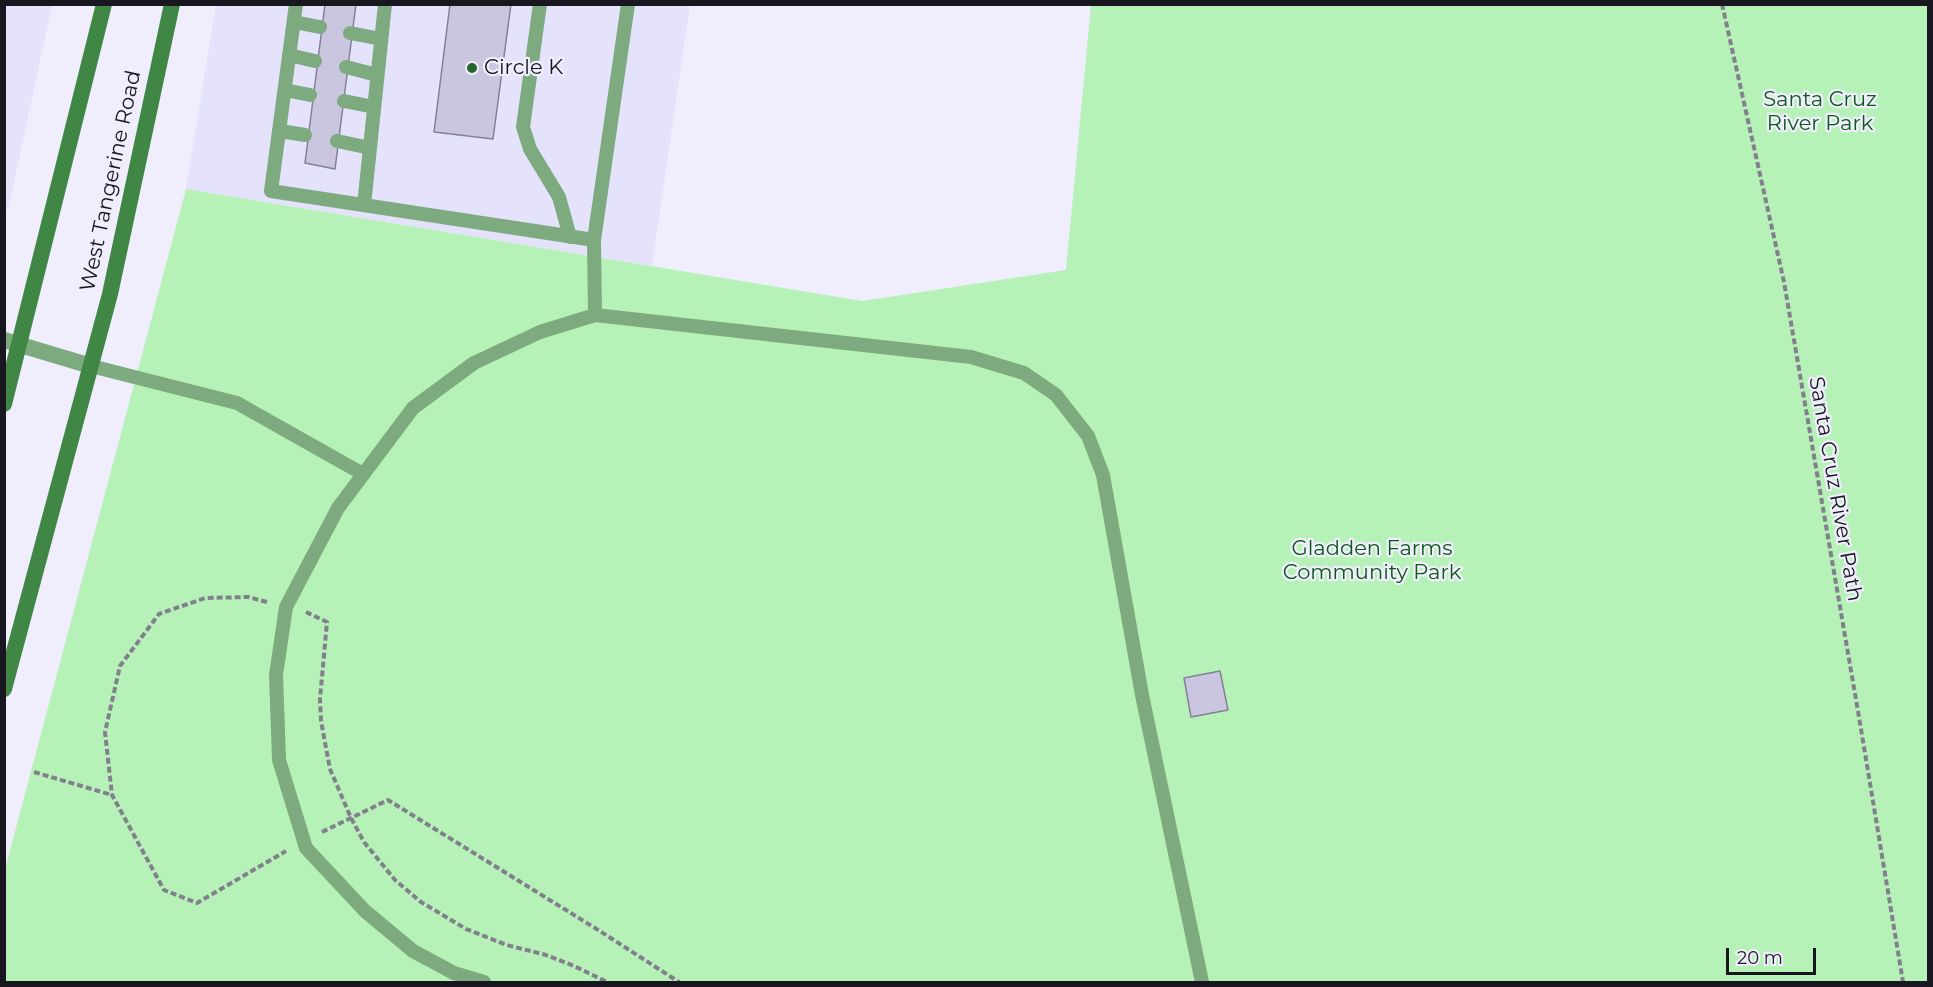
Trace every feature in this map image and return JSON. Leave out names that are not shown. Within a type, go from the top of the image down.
[{"type":"main road","points":[[4,404],[12,342],[104,4]]},
{"type":"main road","name":"West Tangerine Road","points":[[4,689],[110,294],[172,4]]},
{"type":"street","points":[[12,342],[91,366]]},
{"type":"lane","points":[[296,4],[271,191],[594,240]]},
{"type":"lane","points":[[364,205],[385,4]]},
{"type":"lane","points":[[540,4],[524,127],[530,149],[559,197],[570,237]]},
{"type":"lane","points":[[595,315],[594,240],[628,4]]},
{"type":"lane","points":[[294,22],[320,27]]},
{"type":"lane","points":[[350,33],[381,39]]},
{"type":"lane","points":[[289,55],[315,61]]},
{"type":"lane","points":[[346,67],[378,75]]},
{"type":"lane","points":[[285,90],[310,95]]},
{"type":"lane","points":[[344,101],[374,107]]},
{"type":"lane","points":[[280,130],[305,135]]},
{"type":"lane","points":[[337,141],[370,148]]},
{"type":"lane","points":[[484,982],[454,973],[413,951],[365,911],[306,848],[279,760],[276,675],[286,607],[338,508],[413,408],[474,363],[540,332],[595,315],[971,357],[1024,373],[1056,395],[1089,436],[1103,475],[1142,695],[1202,982]]},
{"type":"lane","points":[[91,366],[237,403],[363,474]]},
{"type":"path","name":"Santa Cruz River Path","points":[[1722,4],[1784,282],[1903,982]]},
{"type":"path","points":[[34,772],[112,795]]},
{"type":"path","points":[[197,903],[304,841],[388,800],[679,982]]},
{"type":"shaded area","points":[[5,4],[52,5],[5,216]]},
{"type":"shaded area","points":[[216,5],[690,5],[652,266],[186,189]]},
{"type":"green space","name":"Gladden Farms Community Park","points":[[1091,5],[1928,5],[1928,982],[5,982],[5,869],[186,189],[862,301],[1066,270]]},
{"type":"building","points":[[325,4],[356,4],[335,169],[305,163]]},
{"type":"building","name":"Circle K","points":[[450,4],[511,4],[493,139],[434,132]]},
{"type":"building","points":[[1220,671],[1228,710],[1191,717],[1184,678]]},
{"type":"place","name":"Circle K","points":[[472,68]]},
{"type":"park label","name":"Santa Cruz River Park","points":[[1820,112]]}]
